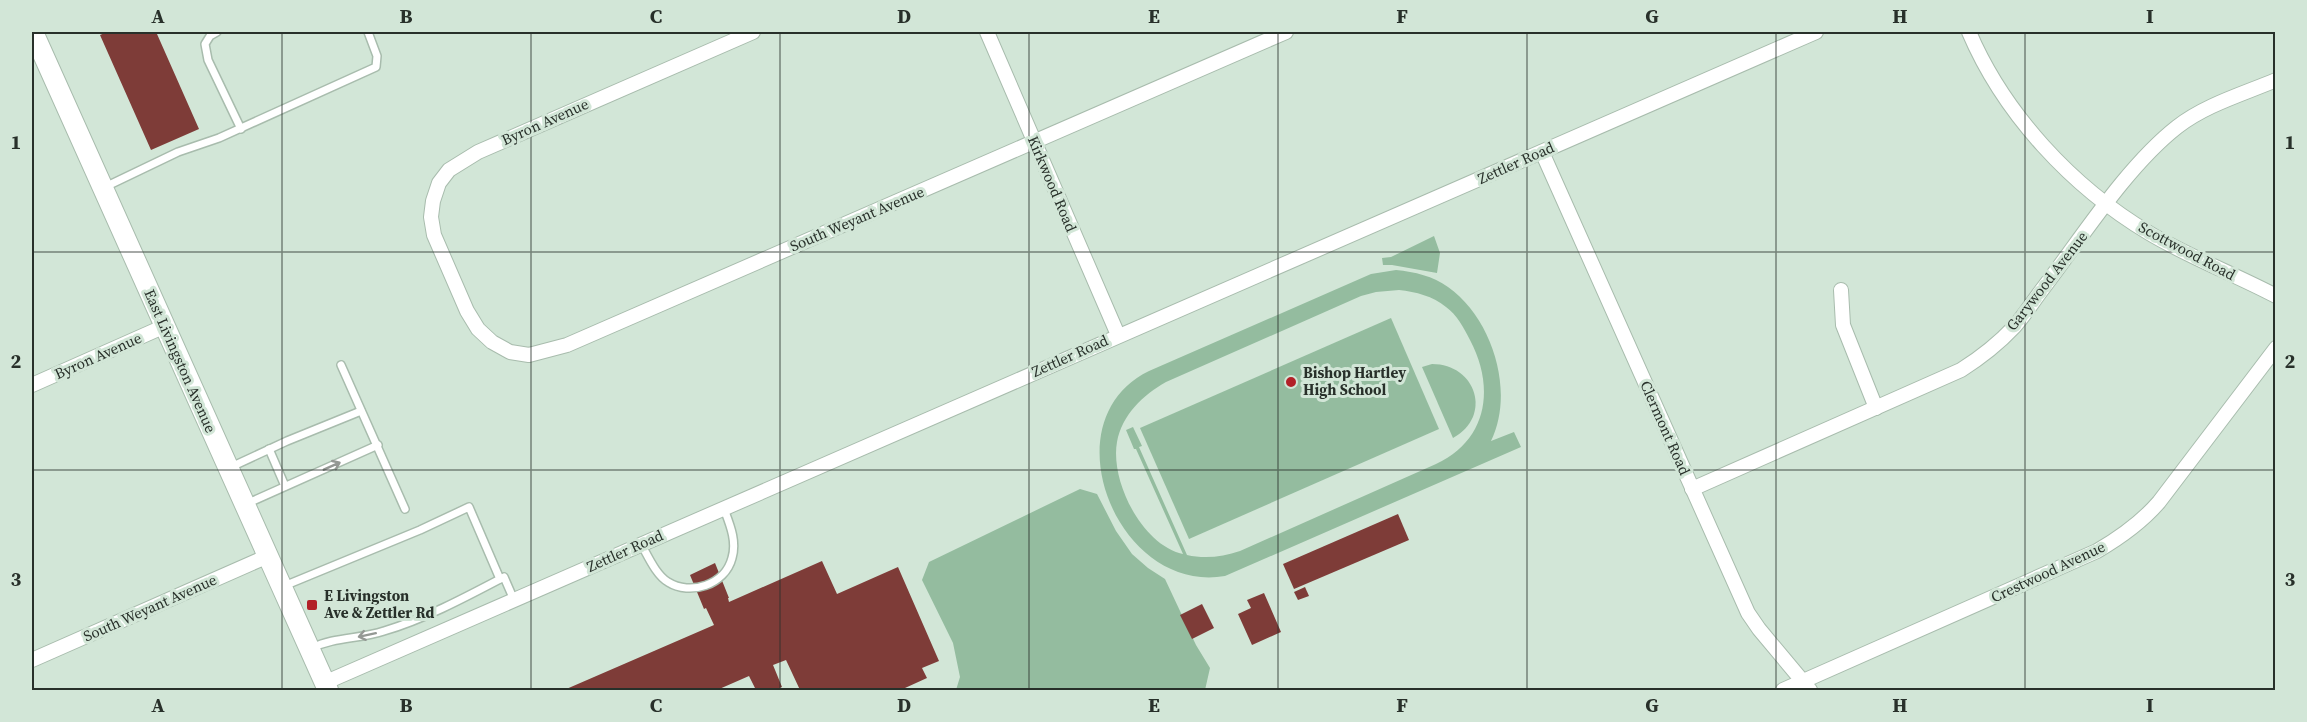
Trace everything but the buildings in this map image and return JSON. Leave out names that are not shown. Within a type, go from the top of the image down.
[{"type":"main road","name":"East Livingston Avenue","points":[[33,32],[326,687]]},
{"type":"street","name":"Byron Avenue","points":[[454,281],[434,235],[432,217],[433,201],[439,183],[449,170],[478,152],[753,32]]},
{"type":"street","name":"Kirkwood Road","points":[[987,32],[1118,335]]},
{"type":"street","name":"South Weyant Avenue","points":[[454,281],[472,321],[492,342],[510,352],[529,355],[549,351],[1286,32]]},
{"type":"street","name":"Scottwood Road","points":[[1969,32],[1990,73],[2030,130],[2062,164],[2107,203],[2150,233],[2276,296]]},
{"type":"street","name":"Zettler Road","points":[[326,687],[514,600],[1542,152],[1809,33]]},
{"type":"street","name":"Garywood Avenue","points":[[1692,489],[1961,370],[1997,344],[2014,327],[2140,162],[2179,126],[2205,111],[2276,80]]},
{"type":"street","name":"Clermont Road","points":[[1542,152],[1748,613],[1807,686]]},
{"type":"street","points":[[1841,290],[1843,325],[1876,408]]},
{"type":"street","name":"Byron Avenue","points":[[32,385],[165,326]]},
{"type":"street","name":"Crestwood Avenue","points":[[1783,690],[1807,686],[2097,551],[2122,536],[2143,520],[2159,502],[2276,348]]},
{"type":"street","name":"South Weyant Avenue","points":[[32,660],[268,556]]},
{"type":"lane","points":[[217,32],[210,36],[205,44],[208,60],[241,129]]},
{"type":"lane","points":[[103,189],[178,152],[241,129],[376,67],[377,56],[368,32]]},
{"type":"lane","points":[[341,365],[405,509]]},
{"type":"lane","points":[[228,468],[361,411]]},
{"type":"lane","points":[[245,504],[378,445]]},
{"type":"lane","points":[[268,449],[285,486]]},
{"type":"lane","points":[[282,587],[409,535],[469,507],[500,579]]},
{"type":"lane","points":[[641,544],[665,581],[690,590],[704,586],[721,577],[732,560],[733,533],[724,508]]},
{"type":"lane","points":[[310,649],[328,641],[383,632],[408,623],[504,577],[514,600]]},
{"type":"green space","points":[[1434,236],[1440,253],[1437,273],[1383,265],[1382,258],[1391,257]]},
{"type":"green space","points":[[1396,270],[1423,275],[1442,283],[1464,301],[1488,337],[1500,379],[1501,401],[1498,422],[1491,441],[1514,432],[1521,447],[1225,576],[1187,575],[1154,559],[1127,533],[1109,499],[1100,463],[1103,427],[1119,395],[1149,371],[1371,274]],"holes":[[[1399,290],[1418,293],[1441,303],[1457,318],[1470,340],[1483,376],[1484,394],[1482,411],[1467,441],[1453,454],[1436,464],[1240,551],[1220,556],[1200,557],[1187,555],[1139,447],[1142,446],[1133,427],[1126,430],[1183,554],[1168,548],[1154,538],[1132,509],[1124,492],[1116,458],[1120,432],[1135,407],[1149,393],[1166,382],[1361,296]]]},
{"type":"green space","points":[[1391,318],[1439,429],[1189,539],[1140,428]]},
{"type":"green space","points":[[1432,364],[1447,366],[1459,372],[1469,382],[1474,393],[1476,405],[1473,417],[1465,429],[1453,438],[1422,367]]},
{"type":"green space","points":[[1080,489],[1097,494],[1116,531],[1132,554],[1165,579],[1196,645],[1210,668],[1205,690],[956,690],[960,677],[953,643],[922,580],[929,562]]},
{"type":"place","name":"Bishop Hartley High School","points":[[1291,382]]},
{"type":"place","name":"E Livingston Ave & Zettler Rd","points":[[312,605]]}]
